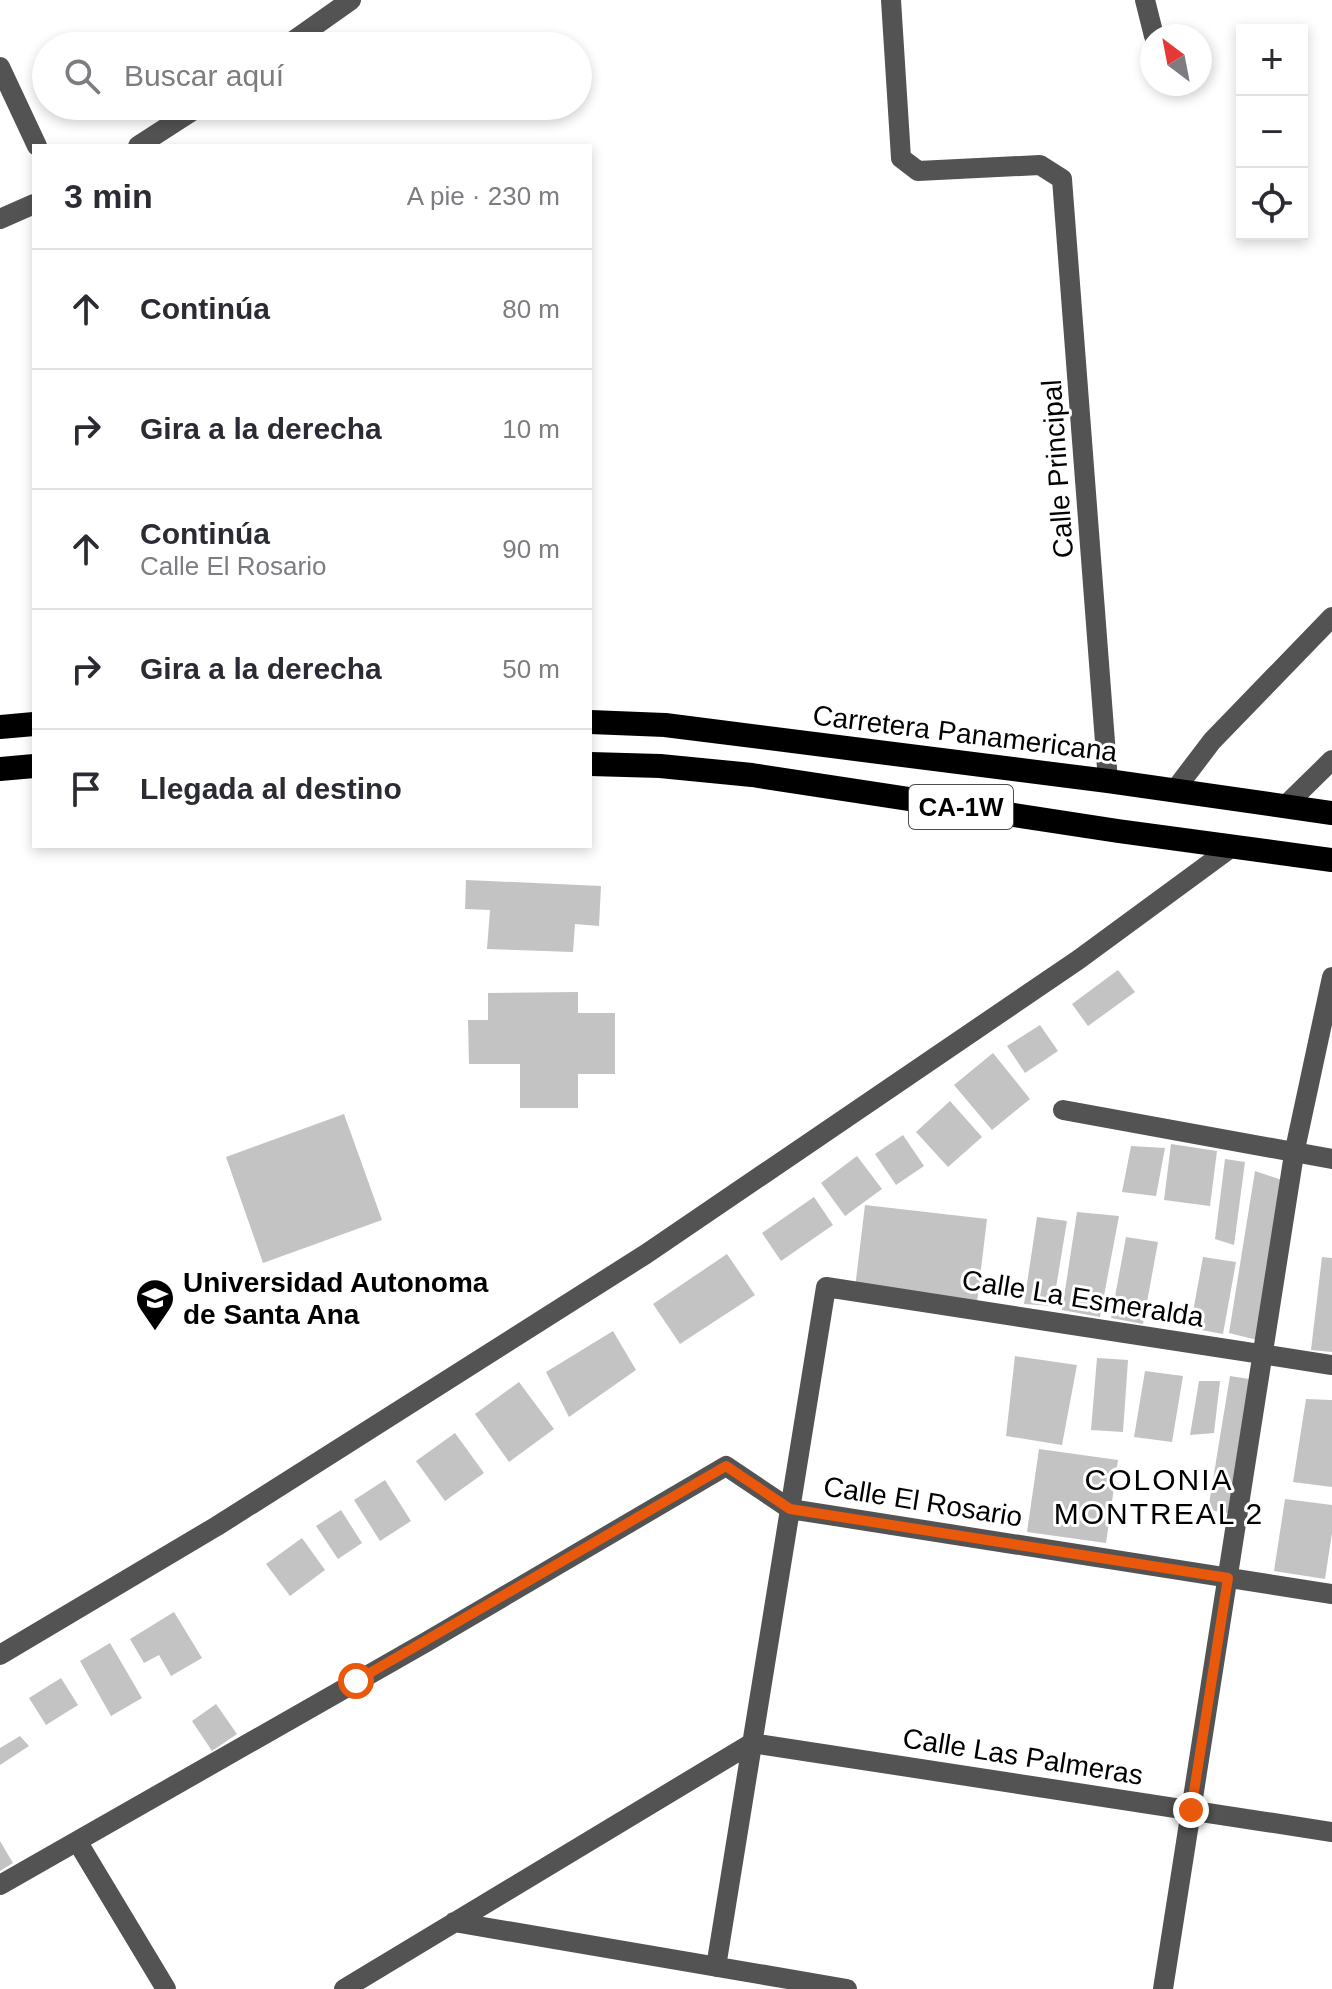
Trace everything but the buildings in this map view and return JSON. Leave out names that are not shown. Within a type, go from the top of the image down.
[{"type":"highway","name":"Carretera Panamericana","points":[[592,722],[665,725],[1108,781],[1332,813]]},
{"type":"highway","points":[[0,727],[32,724]]},
{"type":"highway","name":"CA-1W","points":[[592,764],[660,766],[752,775],[1332,860]]},
{"type":"highway","points":[[0,769],[32,766]]},
{"type":"street","points":[[306,32],[351,0]]},
{"type":"street","name":"Calle Principal","points":[[891,0],[901,158],[918,171],[1040,165],[1062,179],[1108,781]]},
{"type":"street","points":[[1145,0],[1151,24]]},
{"type":"street","points":[[0,67],[36,144]]},
{"type":"street","points":[[141,144],[178,120]]},
{"type":"street","points":[[0,219],[32,205]]},
{"type":"street","points":[[1174,791],[1212,741],[1332,617]]},
{"type":"street","points":[[1284,807],[1332,760]]},
{"type":"street","points":[[0,1655],[217,1526],[646,1254],[1078,960],[1232,847]]},
{"type":"street","points":[[1163,1989],[1294,1154],[1332,977]]},
{"type":"street","points":[[1063,1110],[1332,1159]]},
{"type":"street","name":"Calle La Esmeralda","points":[[790,1509],[826,1287],[1332,1365]]},
{"type":"street","points":[[0,1885],[428,1641],[726,1466],[790,1509],[716,1967]]},
{"type":"street","name":"Calle El Rosario","points":[[790,1509],[1332,1594]]},
{"type":"street","points":[[344,1989],[752,1743]]},
{"type":"street","name":"Calle Las Palmeras","points":[[752,1743],[1332,1832]]},
{"type":"street","points":[[77,1841],[166,1989]]},
{"type":"street","points":[[454,1922],[847,1989]]},
{"type":"place","name":"Universidad Autonoma de Santa Ana","points":[[155,1332]]},
{"type":"district","name":"COLONIA MONTREAL 2","points":[[1159,1497]]},
{"type":"route","points":[[356,1681],[726,1466],[790,1509],[1228,1578],[1191,1810]]}]
